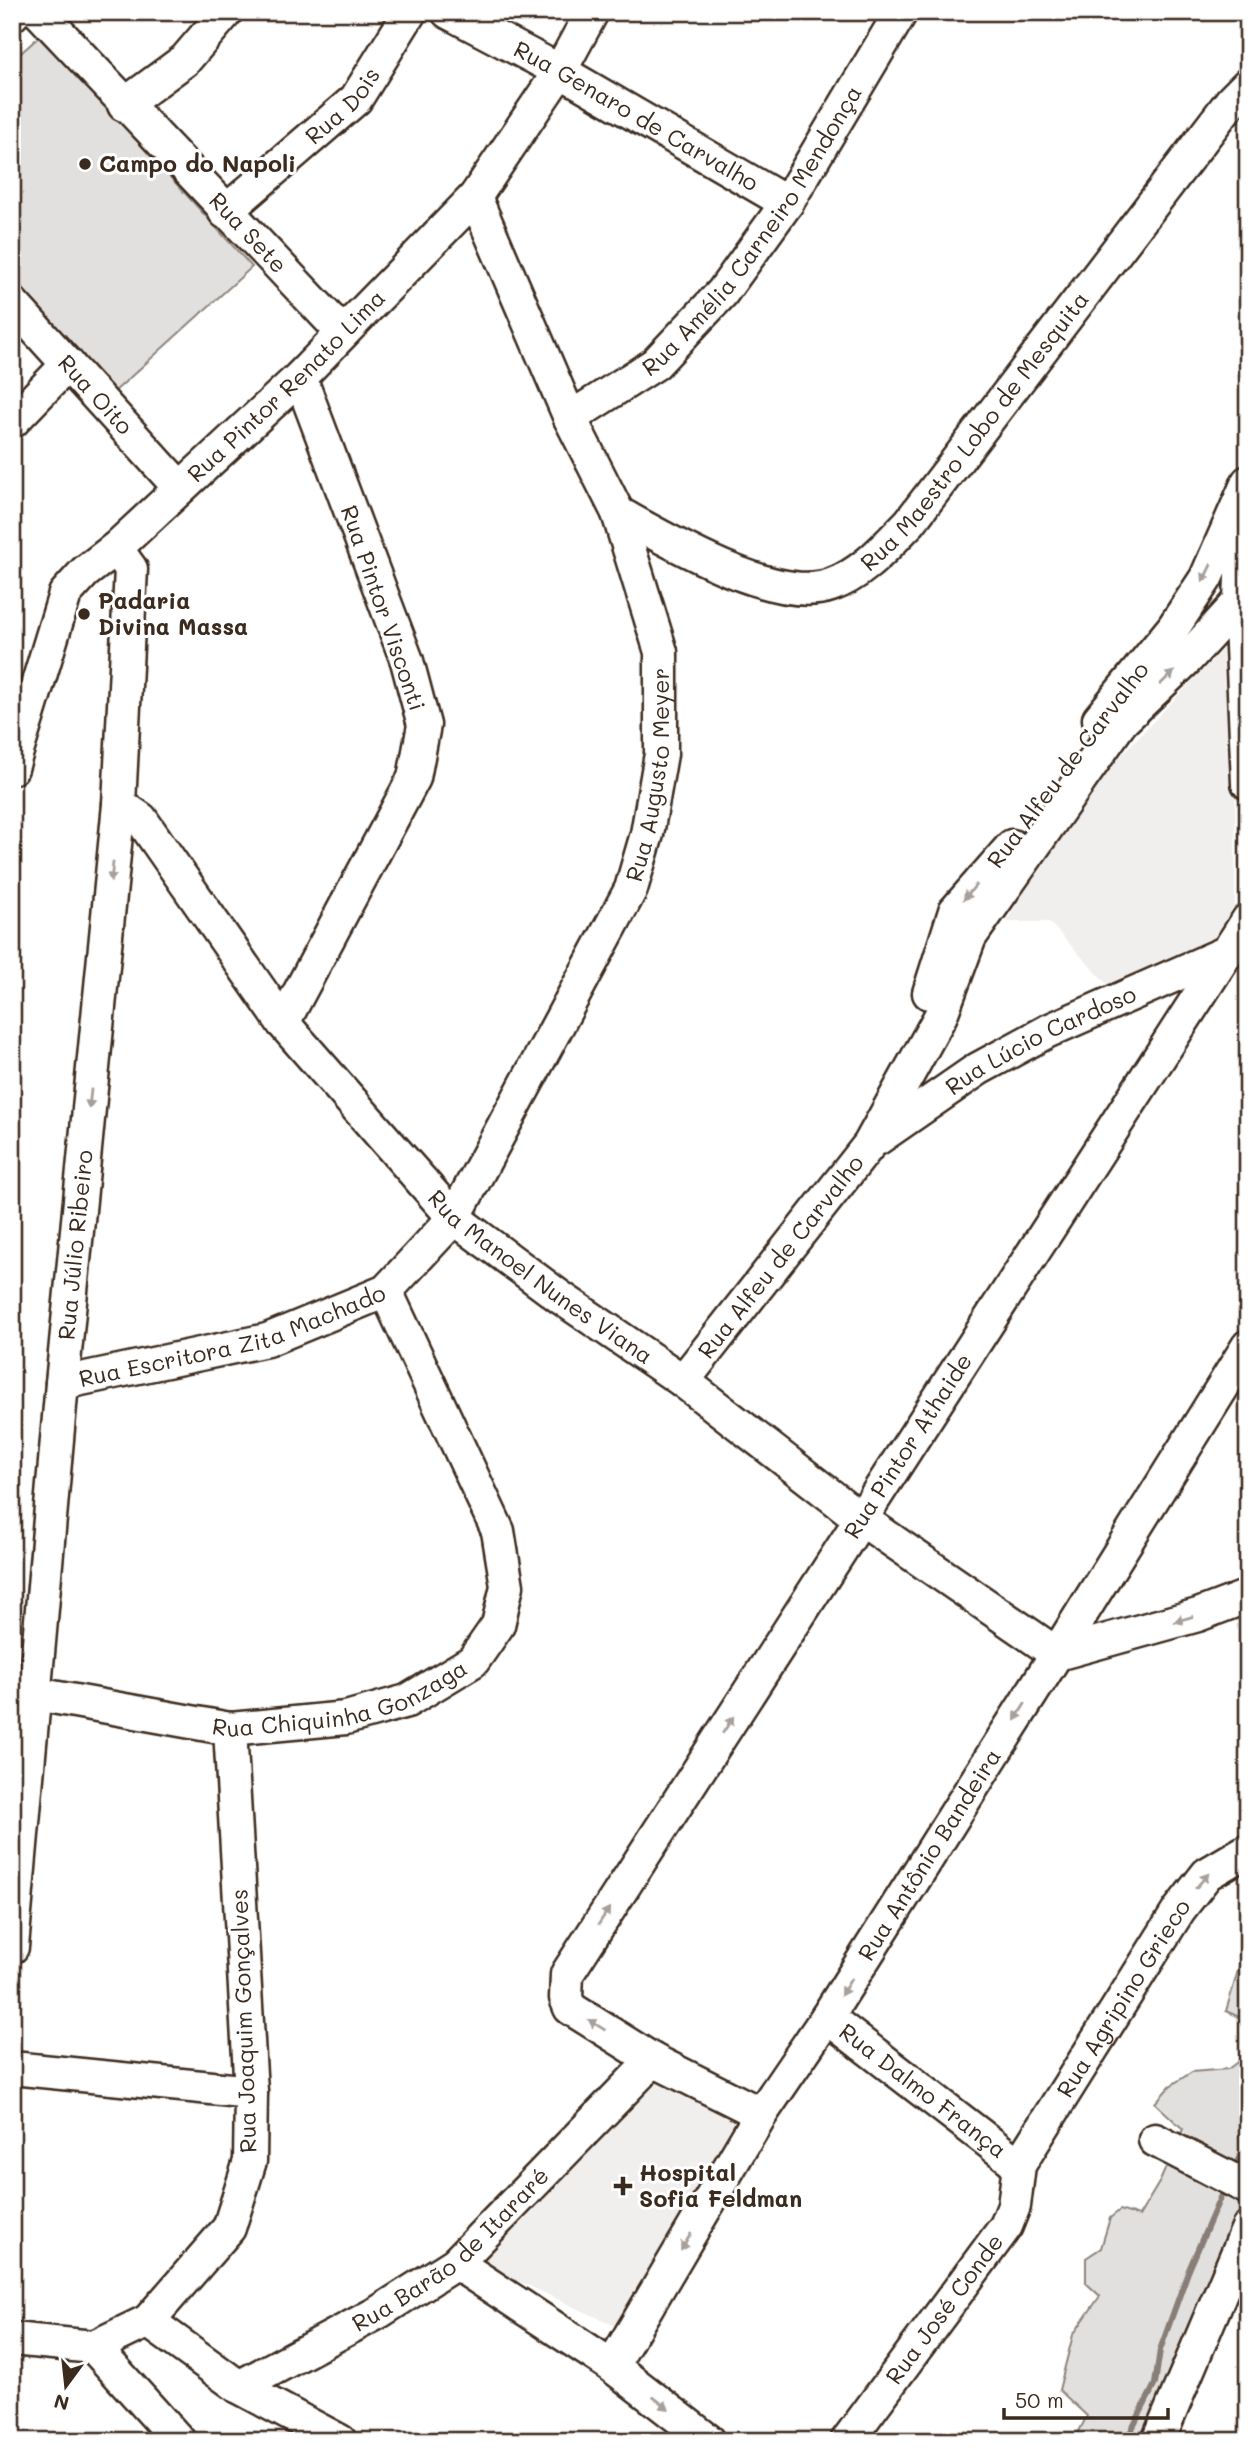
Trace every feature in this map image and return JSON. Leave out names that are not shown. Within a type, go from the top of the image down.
[{"type":"street","name":"Rua Sete","points":[[39,12],[225,212],[341,331]]},
{"type":"street","points":[[124,105],[184,60],[226,12]]},
{"type":"street","name":"Rua Dois","points":[[225,212],[356,99],[410,12]]},
{"type":"street","name":"Rua Genaro de Carvalho","points":[[449,12],[560,71],[787,203]]},
{"type":"street","name":"Rua Pintor Renato Lima","points":[[12,768],[65,594],[85,572],[117,548],[300,377],[341,331],[475,197],[560,71],[593,12]]},
{"type":"street","name":"Rua Amélia Carneiro Mendonça","points":[[570,418],[655,364],[722,293],[787,203],[901,12]]},
{"type":"street","name":"Rua Maestro Lobo de Mesquita","points":[[618,513],[689,551],[740,573],[788,589],[830,586],[861,569],[910,522],[1215,122],[1248,84]]},
{"type":"street","name":"Rua Augusto Meyer","points":[[454,1218],[631,889],[647,834],[661,754],[661,652],[618,513],[570,418],[475,197]]},
{"type":"street","name":"Rua Oito","points":[[12,303],[180,488]]},
{"type":"street","points":[[12,422],[68,364]]},
{"type":"street","name":"Rua Pintor Visconti","points":[[283,1023],[414,778],[424,725],[407,661],[300,377]]},
{"type":"street","points":[[1246,485],[1240,601],[1248,783]]},
{"type":"street","name":"Rua Alfeu de Carvalho","points":[[916,1059],[940,952],[956,911],[1009,849],[1045,802],[1100,718],[1173,628],[1206,578],[1246,485]]},
{"type":"street","name":"Rua Júlio Ribeiro","points":[[12,1947],[24,1694],[62,1383],[119,804],[131,569],[117,548]]},
{"type":"street","name":"Rua Alfeu de Carvalho","points":[[683,1381],[869,1145],[941,1015],[970,937],[1121,722],[1186,659],[1240,601]]},
{"type":"street","name":"Rua Manoel Nunes Viana","points":[[119,804],[141,819],[283,1023],[454,1218],[560,1297],[683,1381],[861,1520],[1057,1654]]},
{"type":"street","name":"Rua Pintor Athaide","points":[[645,2069],[570,2008],[566,1997],[567,1974],[1223,954],[1247,923]]},
{"type":"street","name":"Rua Lúcio Cardoso","points":[[869,1145],[978,1069],[1048,1031],[1223,954]]},
{"type":"street","name":"Rua Escritora Zita Machado","points":[[62,1383],[267,1340],[386,1290],[454,1218]]},
{"type":"street","name":"Rua Chiquinha Gonzaga","points":[[24,1694],[230,1729],[346,1718],[407,1701],[473,1661],[498,1626],[507,1586],[498,1531],[386,1290]]},
{"type":"street","name":"Rua Antônio Bandeira","points":[[612,2366],[761,2114],[827,2017],[1248,1346]]},
{"type":"street","points":[[1057,1654],[1198,1615],[1248,1596]]},
{"type":"street","name":"Rua Joaquim Gonçalves","points":[[148,2321],[229,2228],[250,2161],[251,2092],[230,1729]]},
{"type":"street","name":"Rua Agripino Grieco","points":[[1019,2165],[1179,1910],[1206,1874],[1248,1850]]},
{"type":"street","name":"Rua Dalmo França","points":[[827,2017],[1019,2165]]},
{"type":"street","points":[[12,2068],[251,2092]]},
{"type":"street","points":[[645,2069],[761,2114]]},
{"type":"street","name":"Rua Barão de Itararé","points":[[239,2387],[379,2312],[456,2263],[645,2069]]},
{"type":"street","points":[[1155,2140],[1247,2187]]},
{"type":"street","name":"Rua José Conde","points":[[847,2441],[1006,2225],[1014,2206],[1019,2165]]},
{"type":"street","points":[[1158,2441],[1198,2353],[1248,2228]]},
{"type":"street","points":[[456,2263],[612,2366],[709,2441]]},
{"type":"street","points":[[12,2339],[94,2347],[148,2321],[239,2387],[340,2441]]},
{"type":"street","points":[[94,2347],[179,2441]]},
{"type":"shaded area","name":"Campo do Napoli","points":[[41,35],[252,267],[114,392],[12,280],[12,61]]},
{"type":"shaded area","points":[[1236,635],[1235,903],[1215,944],[1109,986],[1049,922],[1007,922],[1059,820]]},
{"type":"shaded area","points":[[1248,1937],[1248,2021],[1226,2011]]},
{"type":"shaded area","points":[[1248,2054],[1248,2200],[1150,2441],[1074,2441],[1087,2416],[1059,2390],[1073,2335],[1100,2296],[1086,2283],[1086,2258],[1101,2248],[1110,2218],[1120,2210],[1139,2216],[1160,2181],[1183,2129],[1155,2103],[1170,2086],[1192,2072],[1228,2069]]},
{"type":"shaded area","name":"Hospital Sofia Feldman","points":[[654,2068],[747,2113],[624,2330],[471,2259]]},
{"type":"waterway","points":[[1233,2170],[1248,2141]]},
{"type":"waterway","points":[[1126,2441],[1155,2384],[1160,2350],[1188,2272],[1225,2186]]},
{"type":"place","name":"Campo do Napoli","points":[[85,164]]},
{"type":"place","name":"Padaria Divina Massa","points":[[84,614]]},
{"type":"place","name":"Hospital Sofia Feldman","points":[[623,2186]]}]
